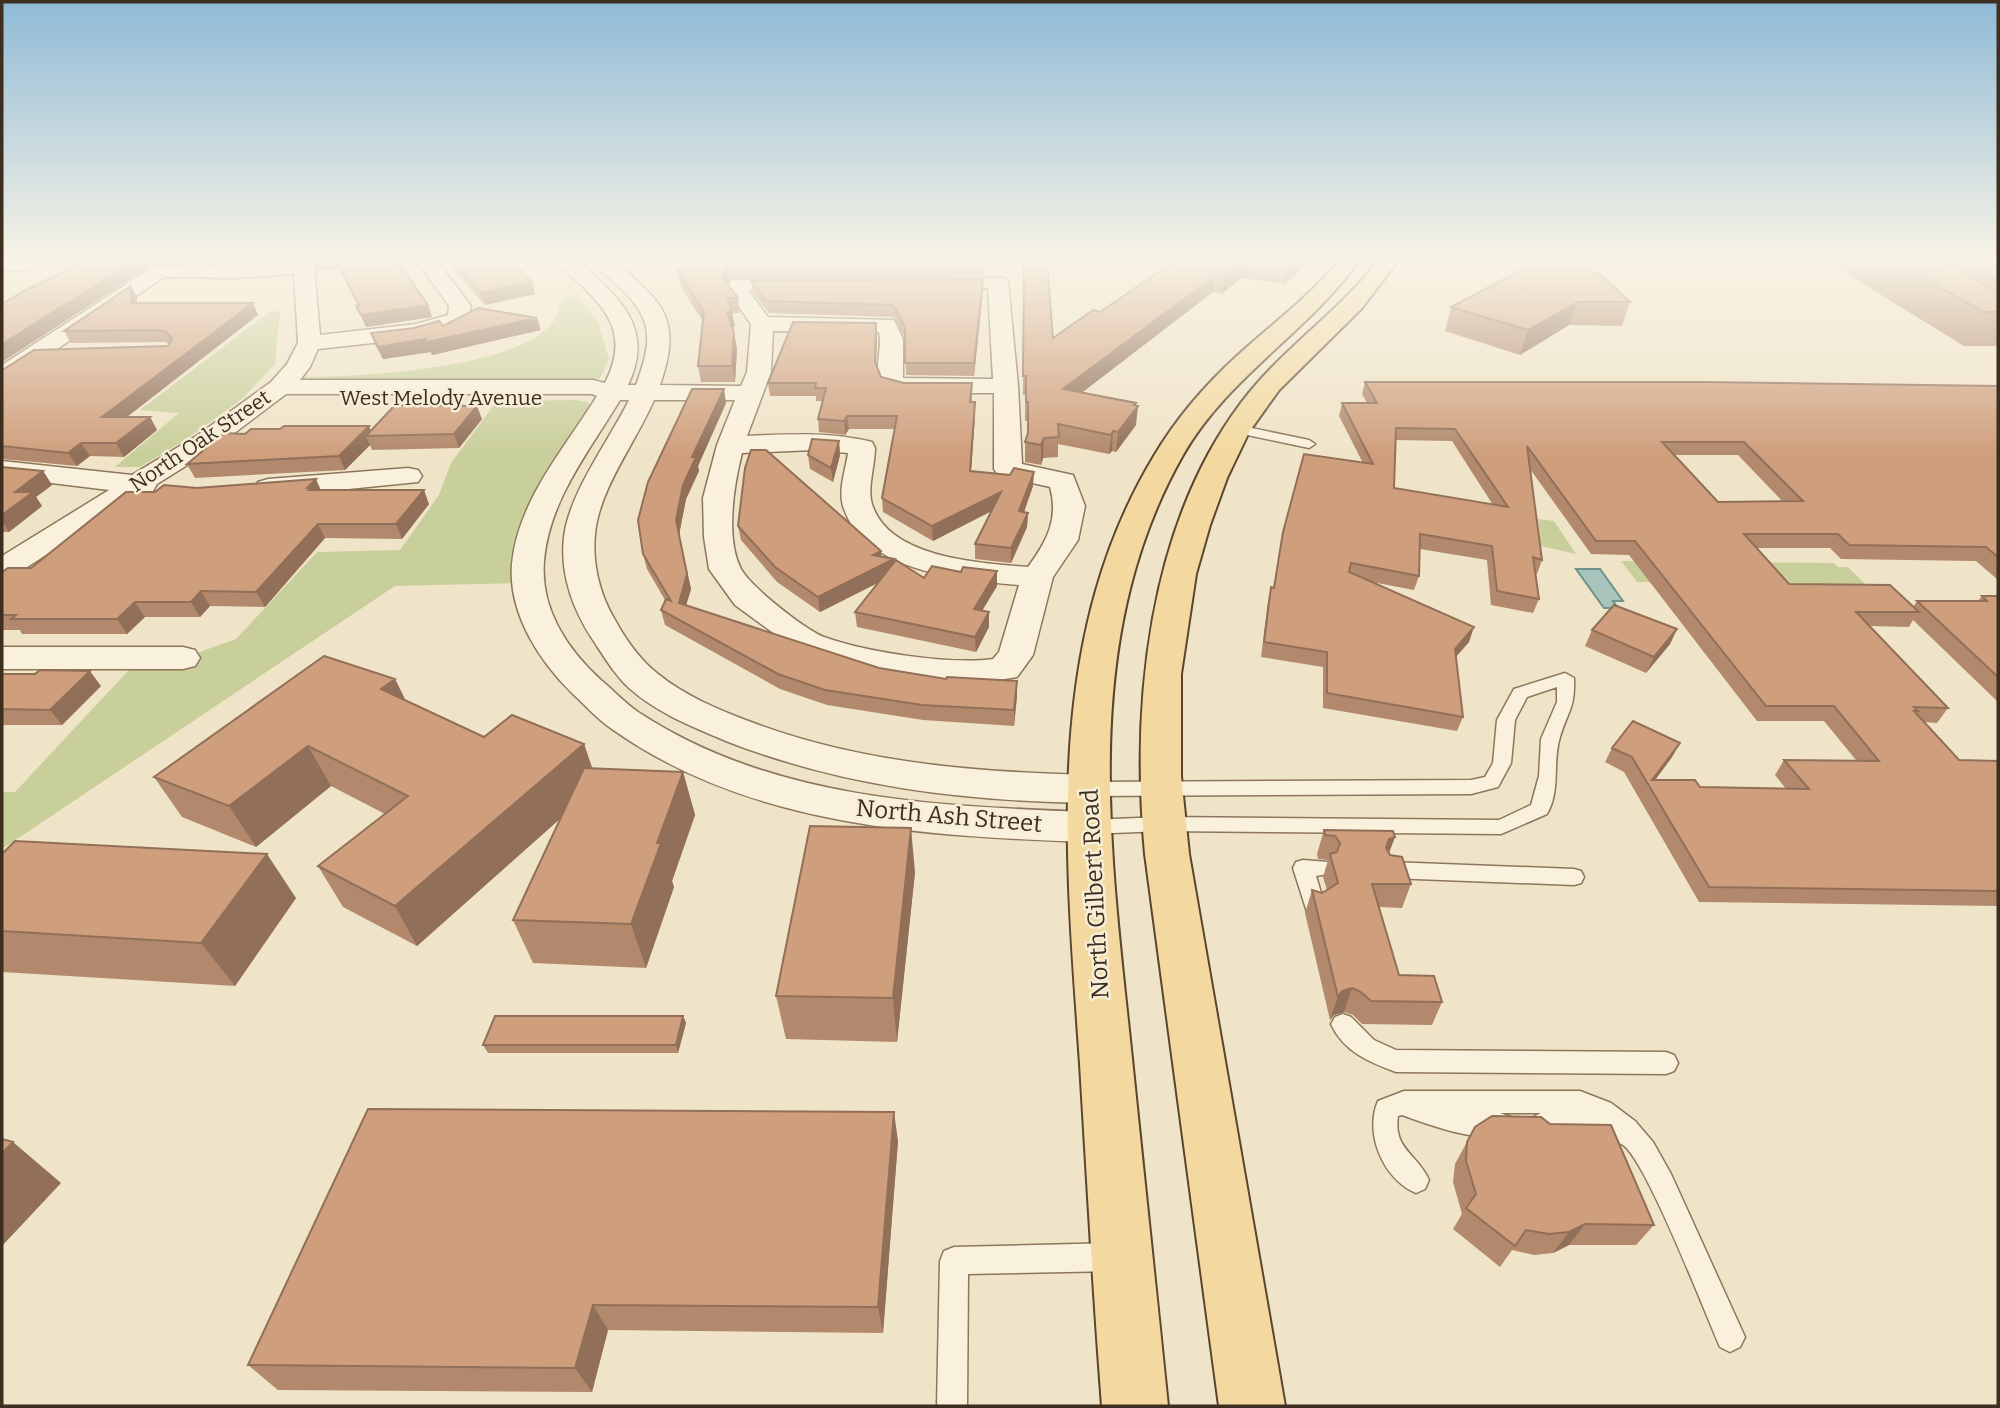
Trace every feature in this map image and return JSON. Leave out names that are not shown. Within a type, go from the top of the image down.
[{"type":"main road","name":"North Gilbert Road","points":[[1136,1406],[1088,851],[1094,694],[1115,577],[1154,480],[1173,447],[1200,411],[1244,363],[1288,324]]},
{"type":"main road","points":[[1252,1406],[1162,806],[1161,687],[1168,625],[1181,563],[1199,508],[1237,429],[1270,386],[1334,324]]},
{"type":"street","points":[[2,375],[80,324]]},
{"type":"street","points":[[309,324],[309,343],[418,331],[442,324]]},
{"type":"street","name":"North Ash Street","points":[[622,324],[628,350],[628,392],[580,523],[578,545],[583,590],[594,613],[634,673],[660,693],[698,715],[804,755],[931,778],[1032,788],[1089,808]]},
{"type":"street","name":"North Ash Street","points":[[657,324],[662,344],[659,360],[628,392],[553,490],[533,537],[527,564],[539,622],[552,648],[592,695],[650,739],[711,768],[783,793],[902,816],[961,822],[1089,808]]},
{"type":"street","points":[[1001,324],[1006,386],[1008,468],[1063,481],[1070,506],[1063,540],[1037,577],[1016,655],[1004,669],[972,673],[896,665],[810,644],[747,598],[726,569],[719,537],[717,498],[730,445],[759,372],[762,324],[886,325],[891,332],[893,343],[889,374],[892,382],[905,386],[1006,386]]},
{"type":"street","name":"North Oak Street","points":[[2,569],[207,441],[274,393],[298,367],[309,343]]},
{"type":"street","points":[[35,353],[74,353]]},
{"type":"street","name":"West Melody Avenue","points":[[274,393],[589,397],[628,392],[752,393]]},
{"type":"street","points":[[730,445],[849,444],[862,449],[856,504],[865,526],[880,539],[908,555],[965,570],[1037,577]]},
{"type":"street","points":[[2,470],[176,488]]},
{"type":"street","points":[[242,489],[408,475]]},
{"type":"street","points":[[2,658],[183,658]]},
{"type":"lane","points":[[1237,429],[1308,444]]},
{"type":"lane","name":"North Ash Street","points":[[1565,678],[1566,702],[1550,739],[1548,776],[1541,809],[1501,827],[1162,806],[1089,808],[1471,787],[1492,782],[1502,763],[1506,720],[1520,693],[1565,678]]},
{"type":"lane","points":[[1314,906],[1303,868],[1321,868]]},
{"type":"lane","points":[[1390,870],[1574,877]]},
{"type":"lane","points":[[1343,1024],[1356,1042],[1369,1052],[1396,1061],[1666,1063]]},
{"type":"lane","points":[[1416,1180],[1390,1150],[1382,1127],[1387,1109],[1404,1102],[1580,1102],[1602,1111],[1618,1123],[1644,1151],[1662,1183],[1730,1337]]},
{"type":"lane","points":[[952,1406],[954,1261],[1123,1257]]},
{"type":"green space","points":[[254,324],[279,324],[275,364],[242,399],[185,440],[140,467],[115,467],[179,413],[140,410]]},
{"type":"green space","points":[[551,324],[599,324],[609,359],[600,378],[592,381],[302,380],[305,377],[363,375],[437,367],[474,360],[534,338]]},
{"type":"green space","points":[[576,400],[592,406],[524,523],[513,553],[515,583],[395,586],[2,849],[2,792],[15,792],[140,658],[183,658],[236,639],[317,552],[400,550],[439,495],[451,463],[497,401]]},
{"type":"green space","points":[[1538,519],[1554,521],[1576,554],[1541,546]]},
{"type":"green space","points":[[1621,561],[1834,563],[1838,567],[1848,567],[1874,593],[1771,583],[1637,582]]},
{"type":"water","points":[[1576,569],[1600,569],[1623,601],[1613,601],[1618,608],[1604,608]]},
{"type":"building","points":[[2,324],[34,324],[2,344]]},
{"type":"building","points":[[75,324],[226,324],[102,417],[150,417],[116,443],[81,443],[68,453],[2,446],[2,370],[34,350],[168,346],[172,338],[166,332],[158,330],[64,331]]},
{"type":"building","points":[[429,324],[443,326],[447,324],[511,324],[427,342],[426,339],[378,347],[371,333]]},
{"type":"building","points":[[703,324],[731,324],[734,333],[732,366],[698,366]]},
{"type":"building","points":[[792,324],[876,324],[875,362],[881,377],[904,383],[972,383],[970,402],[975,402],[970,471],[1010,475],[1014,468],[1034,472],[1019,511],[1028,513],[1011,548],[975,544],[1001,492],[932,526],[882,498],[897,416],[847,416],[844,421],[818,419],[826,388],[815,388],[816,383],[768,383]]},
{"type":"building","points":[[903,324],[978,324],[974,363],[905,363]]},
{"type":"building","points":[[1023,324],[1052,324],[1053,338],[1073,324],[1151,324],[1063,389],[1136,403],[1134,405],[1138,406],[1118,432],[1113,431],[1111,435],[1058,424],[1059,437],[1044,438],[1041,445],[1025,442],[1028,433],[1028,402],[1026,376],[1023,376]]},
{"type":"building","points":[[1507,324],[1539,324],[1528,330]]},
{"type":"building","points":[[1365,382],[1704,382],[1998,386],[1998,557],[1986,547],[1849,545],[1838,534],[1744,534],[1789,584],[1890,585],[1919,612],[1856,612],[1948,708],[1914,707],[1918,711],[1914,711],[1959,760],[1998,761],[1998,891],[1709,887],[1632,757],[1612,748],[1633,721],[1680,743],[1652,780],[1695,780],[1700,787],[1809,789],[1784,760],[1879,761],[1834,706],[1766,706],[1635,541],[1596,541],[1527,446],[1542,560],[1533,557],[1539,599],[1497,591],[1492,546],[1420,534],[1419,576],[1351,563],[1349,572],[1474,627],[1455,649],[1463,717],[1327,693],[1327,652],[1264,642],[1271,587],[1274,588],[1283,532],[1304,454],[1373,464],[1342,403],[1377,403]],"holes":[[[1396,428],[1455,429],[1508,507],[1394,488]],[[1662,442],[1744,442],[1803,501],[1718,502]]]},
{"type":"building","points":[[692,389],[724,389],[692,457],[696,457],[683,485],[676,520],[687,574],[679,603],[879,668],[946,679],[1017,681],[1014,710],[922,705],[825,690],[778,674],[661,610],[666,599],[671,601],[643,554],[638,520],[648,482]]},
{"type":"building","points":[[395,405],[477,406],[454,434],[366,436]]},
{"type":"building","points":[[284,426],[369,426],[339,456],[187,464],[224,433],[245,434],[251,429],[280,429]]},
{"type":"building","points":[[812,439],[839,441],[831,468],[808,455]]},
{"type":"building","points":[[751,450],[766,450],[881,551],[873,555],[894,559],[818,597],[775,567],[738,526],[745,468]]},
{"type":"building","points":[[2,467],[43,471],[15,492],[33,492],[2,515]]},
{"type":"building","points":[[316,479],[307,488],[311,488],[309,490],[424,490],[396,524],[318,524],[256,592],[201,591],[191,602],[135,602],[117,619],[11,619],[16,615],[2,615],[2,572],[8,568],[31,568],[126,492],[155,492],[164,485],[197,488]]},
{"type":"building","points":[[896,560],[924,578],[932,566],[961,572],[963,567],[997,571],[974,609],[989,612],[975,637],[855,612]]},
{"type":"building","points":[[1982,596],[1998,596],[1998,677],[1917,601],[1987,601]]},
{"type":"building","points":[[1614,605],[1677,629],[1654,657],[1592,630]]},
{"type":"building","points":[[324,656],[395,679],[381,689],[484,737],[512,715],[584,744],[395,906],[318,866],[408,796],[308,746],[229,806],[154,777]]},
{"type":"building","points":[[40,670],[90,671],[50,710],[2,709],[2,674],[35,674]]},
{"type":"building","points":[[584,768],[683,772],[657,843],[661,843],[631,924],[513,920]]},
{"type":"building","points":[[810,826],[911,828],[893,998],[776,996]]},
{"type":"building","points":[[1324,830],[1393,831],[1395,837],[1389,839],[1386,848],[1390,855],[1402,857],[1411,884],[1372,884],[1399,975],[1434,976],[1442,1002],[1371,1001],[1352,988],[1342,991],[1338,997],[1312,890],[1322,893],[1338,883],[1330,854],[1337,852],[1340,843],[1335,836],[1325,835]]},
{"type":"building","points":[[15,841],[267,854],[201,943],[2,931],[2,854]]},
{"type":"building","points":[[495,1016],[683,1016],[676,1045],[483,1045]]},
{"type":"building","points":[[368,1109],[894,1112],[878,1307],[593,1305],[575,1368],[248,1365]]},
{"type":"building","points":[[1492,1116],[1541,1117],[1550,1124],[1611,1125],[1654,1225],[1585,1224],[1569,1232],[1549,1234],[1526,1230],[1515,1246],[1466,1208],[1476,1194],[1466,1161],[1467,1142],[1475,1127]]},
{"type":"building","points":[[2,1139],[13,1142],[2,1153]]}]
